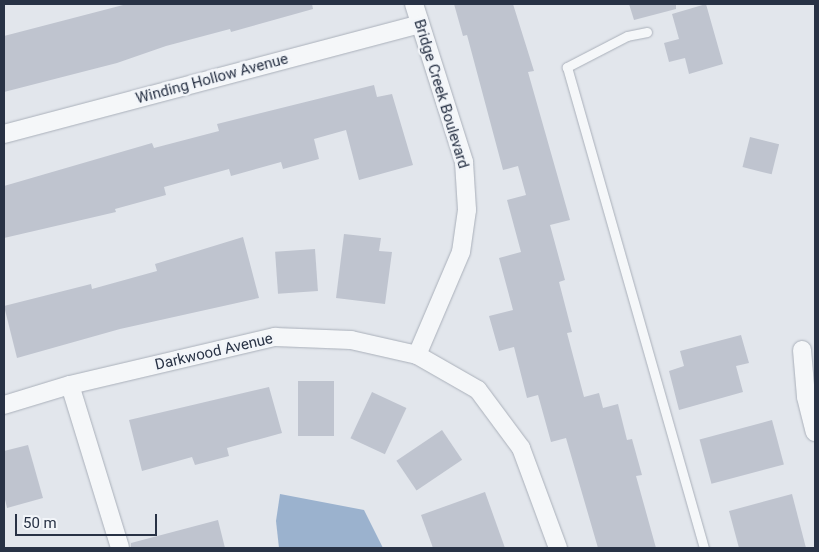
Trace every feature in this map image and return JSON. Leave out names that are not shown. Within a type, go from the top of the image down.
[{"type":"street","name":"Bridge Creek Boulevard","points":[[414,4],[464,162],[468,210],[461,252],[417,355]]},
{"type":"street","name":"Winding Hollow Avenue","points":[[4,134],[419,24]]},
{"type":"street","name":"Darkwood Avenue","points":[[4,405],[70,385],[275,337],[351,340],[417,355],[478,390],[521,448],[558,548]]},
{"type":"street","points":[[802,350],[806,397],[815,432]]},
{"type":"street","points":[[70,385],[120,548]]},
{"type":"lane","points":[[647,32],[626,36],[567,67],[704,548]]},
{"type":"water","points":[[280,494],[364,510],[383,548],[279,548],[276,521]]},
{"type":"building","points":[[127,4],[312,4],[313,9],[231,32],[230,29],[166,46],[117,63],[4,92],[4,36]]},
{"type":"building","points":[[454,4],[513,4],[534,71],[528,72],[570,220],[550,225],[565,280],[559,282],[572,332],[567,333],[584,397],[599,393],[603,408],[618,404],[627,440],[632,439],[642,475],[636,476],[656,548],[598,548],[566,438],[551,442],[538,395],[527,398],[514,347],[499,351],[489,316],[513,310],[499,258],[521,252],[507,200],[526,195],[518,166],[503,170],[467,35],[463,36]]},
{"type":"building","points":[[629,4],[676,4],[676,9],[634,20]]},
{"type":"building","points":[[706,4],[723,64],[689,74],[685,58],[669,62],[664,43],[679,39],[672,14]]},
{"type":"building","points":[[374,85],[377,97],[392,94],[413,165],[359,180],[346,130],[314,139],[319,159],[283,169],[281,162],[231,176],[229,169],[164,187],[166,195],[115,209],[116,212],[4,238],[4,186],[152,143],[154,148],[219,131],[217,124]]},
{"type":"building","points":[[750,137],[779,144],[772,174],[743,167]]},
{"type":"building","points":[[344,234],[381,238],[379,251],[392,252],[385,304],[336,298]]},
{"type":"building","points":[[243,237],[259,298],[120,329],[17,358],[4,306],[91,284],[92,289],[157,271],[155,264]]},
{"type":"building","points":[[315,249],[318,291],[278,294],[275,252]]},
{"type":"building","points":[[741,335],[749,363],[736,366],[743,392],[679,410],[669,371],[684,366],[680,351]]},
{"type":"building","points":[[298,381],[334,381],[334,436],[298,436]]},
{"type":"building","points":[[269,387],[282,433],[227,448],[229,456],[195,465],[192,457],[142,471],[129,420]]},
{"type":"building","points":[[372,392],[406,408],[385,454],[350,438]]},
{"type":"building","points":[[772,420],[784,464],[711,484],[700,439]]},
{"type":"building","points":[[442,430],[462,460],[417,491],[396,461]]},
{"type":"building","points":[[28,445],[43,498],[7,508],[4,495],[4,451]]},
{"type":"building","points":[[485,492],[505,548],[433,548],[421,515]]},
{"type":"building","points":[[792,494],[806,548],[739,548],[729,511]]},
{"type":"building","points":[[218,520],[225,548],[131,548],[131,543]]}]
